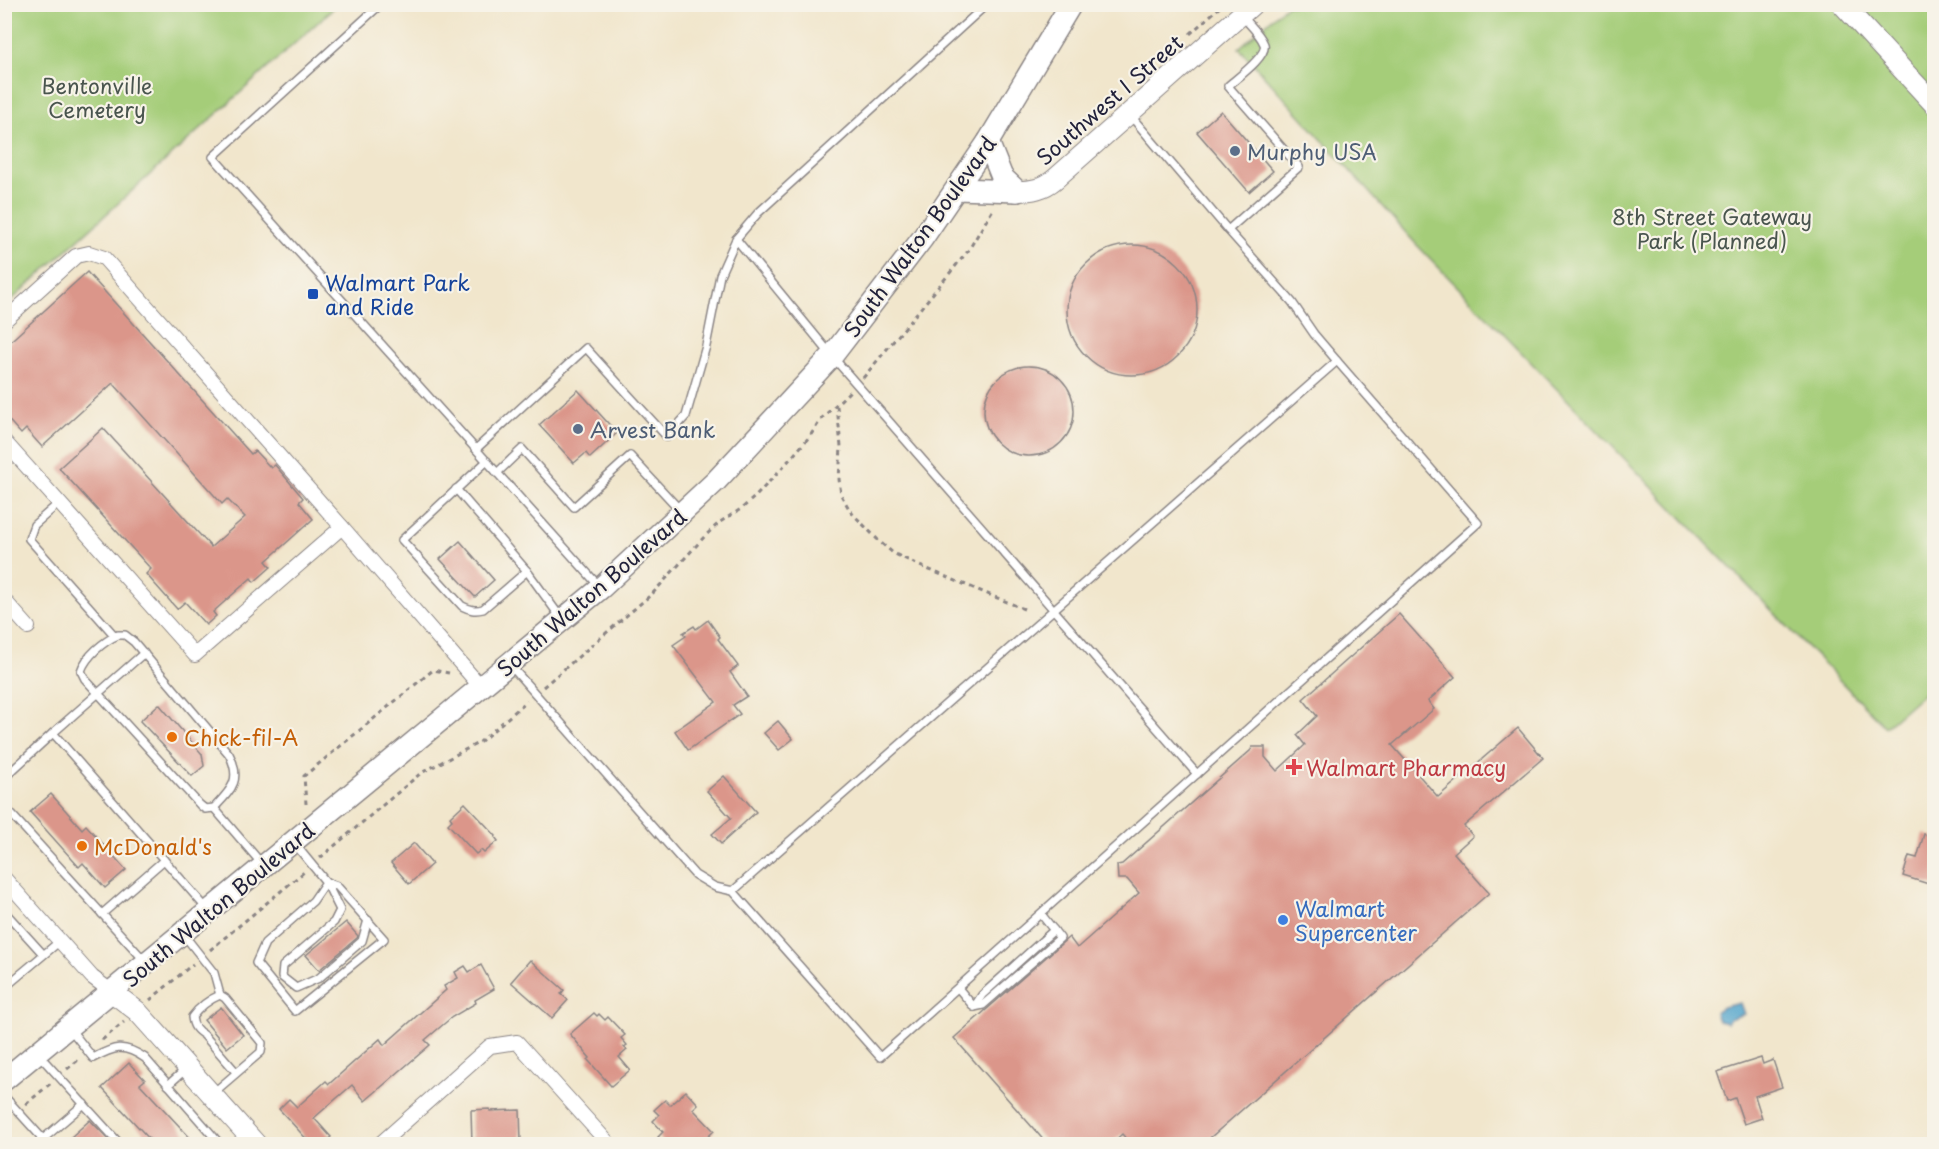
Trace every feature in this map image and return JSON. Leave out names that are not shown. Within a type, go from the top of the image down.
[{"type":"main road","name":"South Walton Boulevard","points":[[4,1080],[601,588],[716,481],[832,356],[922,239],[988,142],[1066,6]]},
{"type":"main road","points":[[988,142],[1002,177],[1017,191]]},
{"type":"main road","points":[[957,189],[1017,191]]},
{"type":"street","points":[[1842,4],[1935,104]]},
{"type":"street","name":"Southwest I Street","points":[[1017,191],[1032,191],[1045,187],[1247,10]]},
{"type":"street","points":[[4,321],[76,256],[89,253],[104,258],[481,687]]},
{"type":"street","points":[[4,441],[195,655],[342,527]]},
{"type":"street","points":[[4,600],[28,627]]},
{"type":"street","points":[[4,879],[92,977],[137,1011],[256,1144]]},
{"type":"street","points":[[380,1144],[490,1046],[517,1042],[609,1144]]},
{"type":"lane","points":[[381,4],[213,157],[601,588]]},
{"type":"lane","points":[[476,449],[586,348],[667,437],[686,416],[706,346],[720,275],[736,239],[758,213],[987,4]]},
{"type":"lane","points":[[1227,230],[1299,167],[1228,86],[1262,56],[1265,48],[1247,10]]},
{"type":"lane","points":[[509,664],[695,875],[715,887],[733,891],[880,1057],[958,988],[1478,523],[1314,334],[1292,302],[1227,230],[1129,113]]},
{"type":"lane","points":[[736,239],[832,356],[1197,774]]},
{"type":"lane","points":[[733,891],[1337,361]]},
{"type":"lane","points":[[497,473],[522,449],[574,507],[630,456],[682,512]]},
{"type":"lane","points":[[486,461],[402,540],[462,606],[476,611],[483,609],[527,571]]},
{"type":"lane","points":[[456,489],[527,571],[562,620]]},
{"type":"lane","points":[[59,503],[34,525],[29,539],[115,636]]},
{"type":"lane","points":[[124,635],[144,653],[229,754],[235,766],[236,778],[230,792],[214,808],[205,808],[200,805],[98,694],[85,679],[81,670],[84,663],[115,636],[124,635]]},
{"type":"lane","points":[[4,778],[144,653]]},
{"type":"lane","points":[[53,733],[208,911]]},
{"type":"lane","points":[[4,806],[147,963]]},
{"type":"lane","points":[[214,808],[264,866]]},
{"type":"lane","points":[[293,841],[326,882],[340,910],[334,922],[283,966],[282,977],[296,988],[319,978],[362,941],[368,920]]},
{"type":"lane","points":[[102,914],[164,860]]},
{"type":"lane","points":[[326,882],[337,886],[384,939],[295,1011],[256,963],[266,943],[313,901],[326,882]]},
{"type":"lane","points":[[4,911],[43,954]]},
{"type":"lane","points":[[958,988],[974,1007],[983,1005],[1060,938],[1041,914]]},
{"type":"lane","points":[[183,933],[214,973],[220,995],[262,1043],[261,1052],[211,1094]]},
{"type":"lane","points":[[4,988],[60,940]]},
{"type":"lane","points":[[220,995],[210,999],[197,1010],[192,1017],[193,1024],[236,1072]]},
{"type":"lane","points":[[69,1028],[93,1058],[112,1048],[133,1050],[145,1058],[220,1144]]},
{"type":"lane","points":[[38,1054],[120,1144]]},
{"type":"lane","points":[[168,1085],[187,1068]]},
{"type":"lane","points":[[4,1096],[40,1142],[84,1104]]},
{"type":"path","points":[[1189,35],[1223,4]]},
{"type":"path","points":[[869,372],[968,251],[992,210]]},
{"type":"path","points":[[548,682],[653,593],[720,522],[756,496],[810,436],[822,418],[843,398]]},
{"type":"path","points":[[837,405],[841,447],[839,479],[841,495],[850,512],[893,553],[1024,609]]},
{"type":"path","points":[[306,804],[304,776],[433,670],[449,673]]},
{"type":"path","points":[[153,998],[421,773],[480,742],[521,706]]},
{"type":"green space","name":"Bentonville Cemetery","points":[[5,4],[337,4],[337,5],[5,306]]},
{"type":"green space","name":"8th Street Gateway Park (Planned)","points":[[1287,5],[1934,5],[1934,684],[1885,727],[1416,244],[1239,48]]},
{"type":"water","points":[[1740,1003],[1744,1014],[1729,1019],[1727,1023],[1718,1021],[1715,1012],[1723,1007]]},
{"type":"building","name":"Murphy USA","points":[[1221,111],[1273,171],[1249,192],[1197,132]]},
{"type":"building","points":[[1132,245],[1157,250],[1178,264],[1192,285],[1197,310],[1192,335],[1178,356],[1157,370],[1132,375],[1107,370],[1086,356],[1072,335],[1067,310],[1072,285],[1086,264],[1107,250]]},
{"type":"building","points":[[87,272],[251,454],[255,451],[271,468],[275,465],[303,498],[299,502],[313,519],[266,561],[271,567],[254,582],[251,578],[213,612],[216,616],[206,625],[185,602],[177,609],[146,574],[151,569],[59,468],[103,428],[211,547],[245,517],[227,499],[222,504],[113,383],[42,447],[26,429],[21,434],[4,415],[4,347]]},
{"type":"building","points":[[1020,366],[1038,366],[1054,373],[1067,386],[1074,402],[1074,420],[1067,436],[1054,449],[1038,456],[1020,456],[1004,449],[991,436],[984,420],[984,402],[991,386],[1004,373]]},
{"type":"building","name":"Arvest Bank","points":[[578,390],[617,433],[590,458],[586,453],[574,463],[539,425]]},
{"type":"building","points":[[460,541],[494,580],[475,597],[440,559]]},
{"type":"building","name":"Walmart Supercenter","points":[[1399,614],[1455,677],[1428,701],[1434,709],[1392,745],[1438,797],[1518,728],[1543,758],[1464,826],[1473,836],[1454,853],[1489,893],[1203,1144],[1131,1144],[1122,1134],[1111,1144],[1047,1144],[954,1038],[1069,937],[1077,948],[1139,893],[1127,879],[1118,879],[1117,865],[1122,864],[1252,747],[1265,747],[1265,757],[1277,771],[1305,745],[1297,735],[1317,716],[1303,699]]},
{"type":"building","points":[[708,620],[720,637],[718,639],[738,666],[730,672],[747,696],[733,705],[740,714],[688,750],[675,731],[716,702],[673,645],[686,636],[683,633],[694,626],[696,629]]},
{"type":"building","name":"Chick-fil-A","points":[[159,704],[202,754],[204,766],[192,776],[140,721]]},
{"type":"building","points":[[778,721],[793,739],[779,750],[764,733]]},
{"type":"building","points":[[724,776],[756,812],[721,844],[712,834],[731,818],[707,791]]},
{"type":"building","name":"McDonald's","points":[[51,794],[82,829],[86,825],[126,870],[105,888],[83,863],[79,867],[30,812]]},
{"type":"building","points":[[465,803],[498,841],[484,853],[481,850],[476,854],[448,824],[452,820],[450,817]]},
{"type":"building","points":[[1924,834],[1935,838],[1935,886],[1903,876],[1909,856],[1917,858]]},
{"type":"building","points":[[414,843],[432,864],[409,884],[391,863]]},
{"type":"building","points":[[346,922],[358,936],[357,938],[319,970],[306,955]]},
{"type":"building","points":[[530,960],[564,990],[561,994],[568,1000],[552,1018],[511,982]]},
{"type":"building","points":[[481,965],[494,989],[452,1017],[425,1040],[430,1045],[365,1101],[352,1085],[314,1118],[331,1137],[323,1144],[311,1144],[279,1109],[289,1099],[297,1107],[326,1081],[329,1084],[380,1039],[384,1045],[446,990],[444,986],[458,978],[455,972],[465,966],[469,972]]},
{"type":"building","points":[[221,1007],[243,1035],[227,1048],[204,1020]]},
{"type":"building","points":[[594,1013],[597,1016],[599,1014],[605,1020],[608,1017],[625,1035],[621,1038],[627,1045],[624,1047],[627,1050],[619,1057],[630,1070],[611,1086],[588,1060],[590,1058],[570,1034]]},
{"type":"building","points":[[1761,1058],[1763,1064],[1773,1060],[1782,1087],[1755,1096],[1762,1118],[1744,1124],[1735,1098],[1727,1101],[1717,1072]]},
{"type":"building","points":[[129,1063],[145,1080],[140,1084],[196,1144],[154,1144],[102,1088]]},
{"type":"building","points":[[686,1091],[698,1104],[693,1109],[714,1131],[700,1144],[665,1144],[658,1137],[663,1132],[653,1121],[659,1115],[654,1110],[665,1100],[670,1105]]},
{"type":"building","points":[[490,1109],[490,1111],[520,1110],[521,1142],[472,1144],[471,1110]]},
{"type":"building","points":[[90,1120],[113,1144],[77,1144],[71,1137]]},
{"type":"place","name":"Murphy USA","points":[[1235,151]]},
{"type":"place","name":"Walmart Park and Ride","points":[[313,294]]},
{"type":"place","name":"Arvest Bank","points":[[578,429]]},
{"type":"place","name":"Chick-fil-A","points":[[172,737]]},
{"type":"place","name":"Walmart Pharmacy","points":[[1294,767]]},
{"type":"place","name":"McDonald's","points":[[82,846]]},
{"type":"place","name":"Walmart Supercenter","points":[[1283,920]]}]
